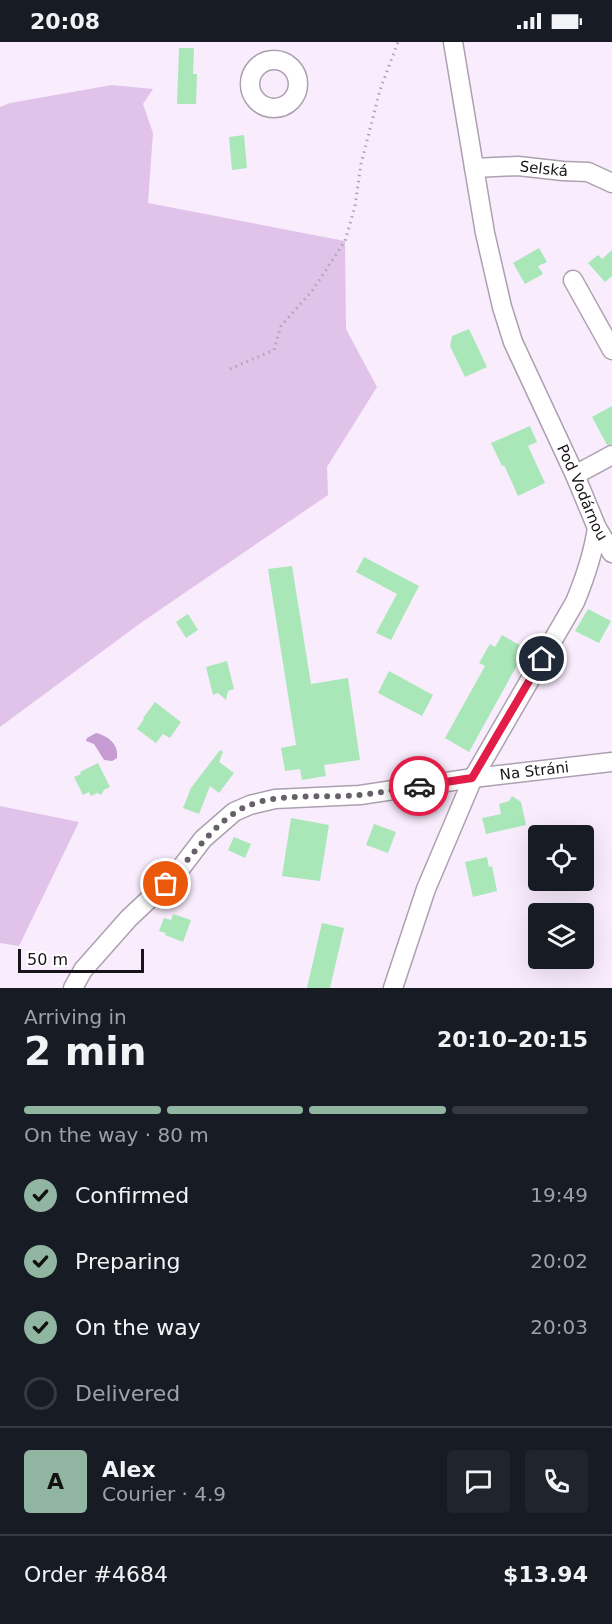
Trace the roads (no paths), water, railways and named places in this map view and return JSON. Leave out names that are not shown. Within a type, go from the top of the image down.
[{"type":"street","name":"Pod Vodárnou","points":[[393,988],[426,889],[472,778],[575,602],[594,549],[597,528],[513,342],[502,307],[485,233],[453,42]]},
{"type":"street","name":"Selská","points":[[474,168],[518,166],[588,172],[612,183]]},
{"type":"street","points":[[573,280],[612,351]]},
{"type":"street","points":[[575,475],[612,455]]},
{"type":"street","points":[[597,528],[612,553]]},
{"type":"street","name":"Na Stráni","points":[[73,988],[83,970],[129,918],[177,873],[203,839],[234,812],[250,805],[275,798],[360,795],[472,778],[612,762]]}]
